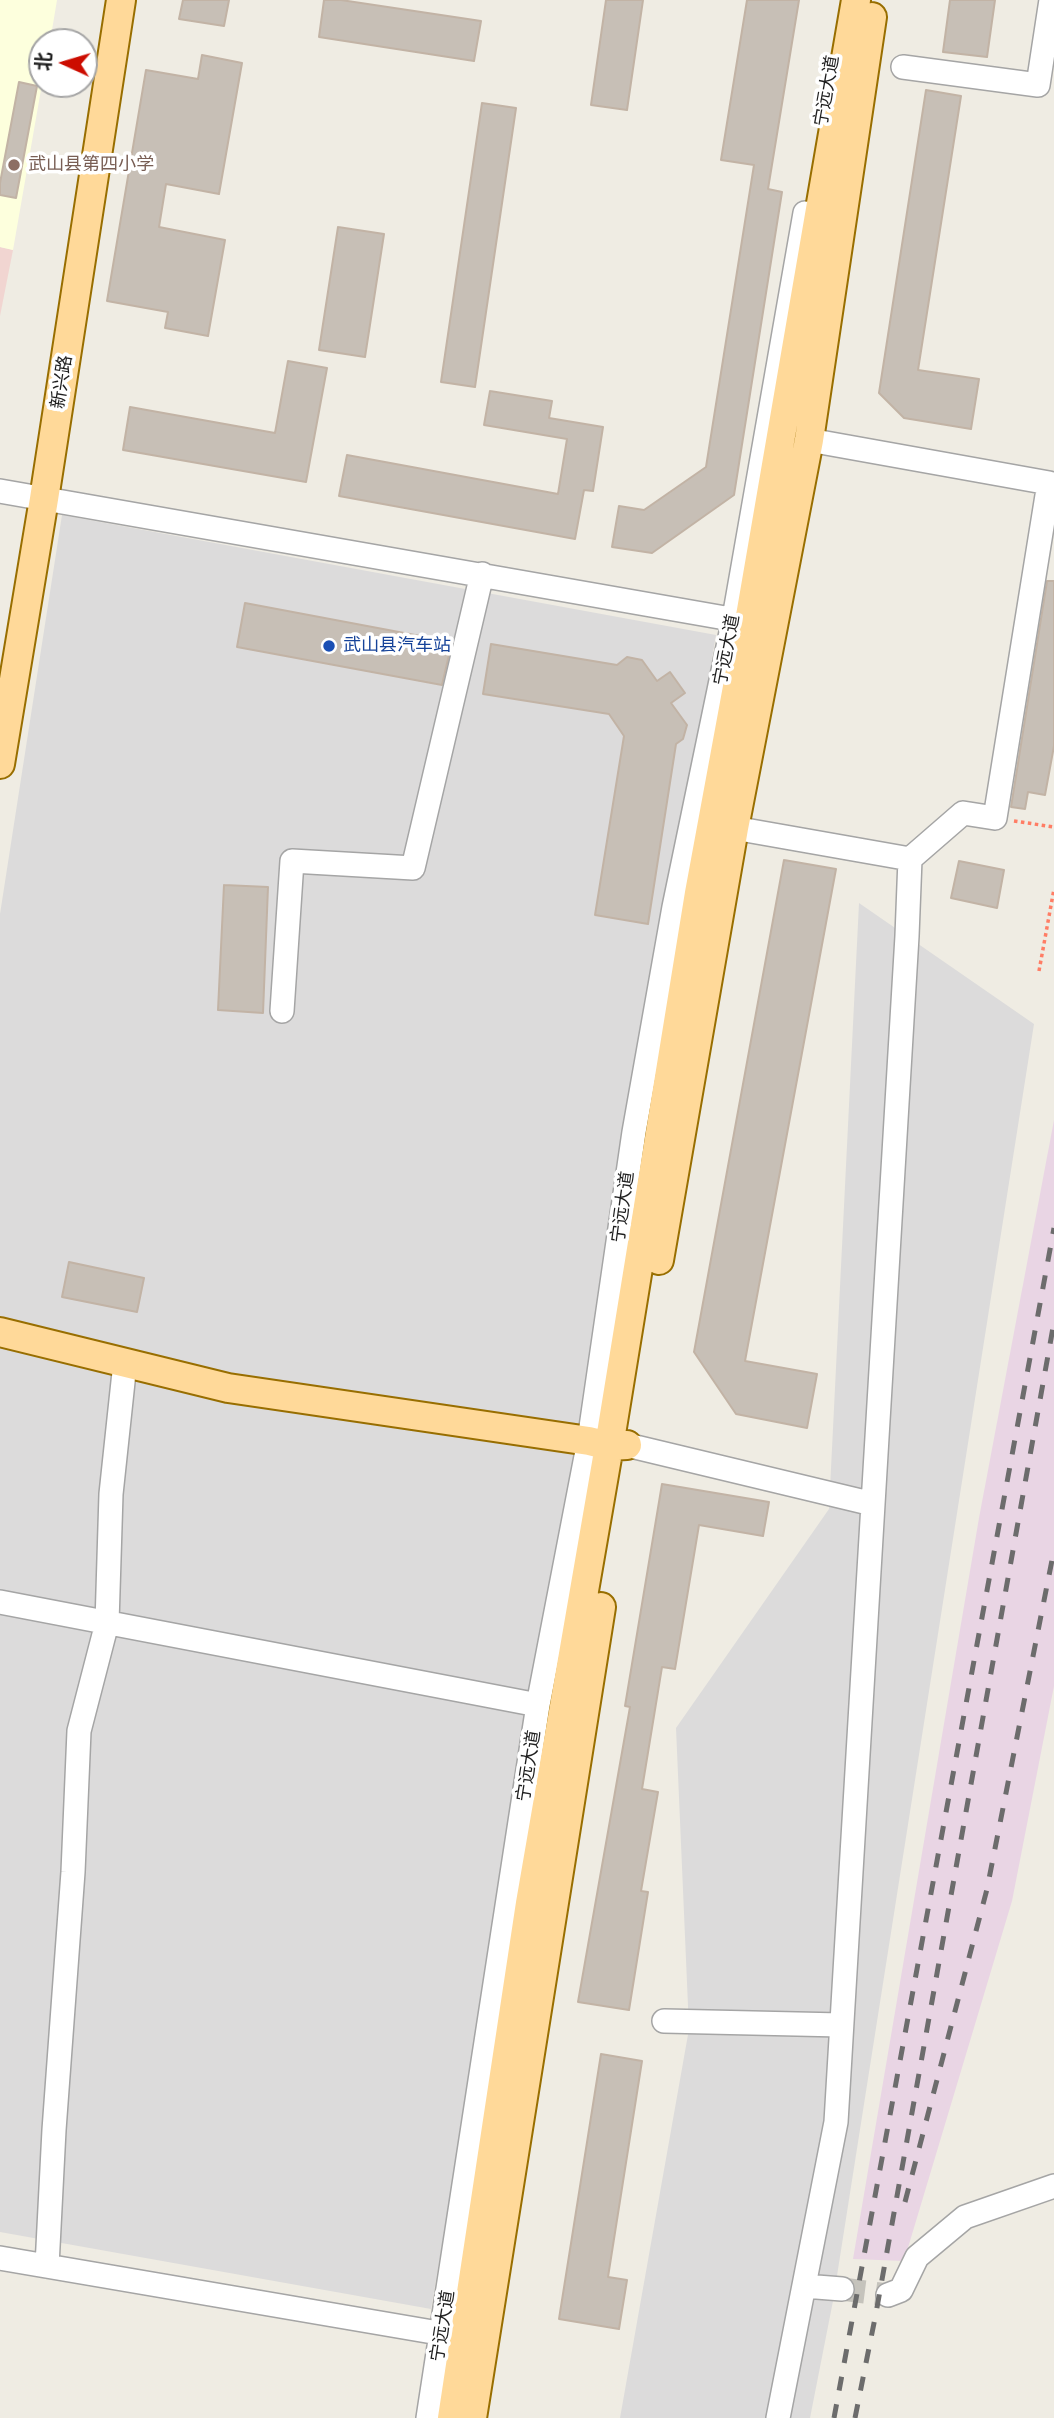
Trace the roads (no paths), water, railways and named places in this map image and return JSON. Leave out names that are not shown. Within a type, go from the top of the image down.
[{"type":"main road","name":"新兴路","points":[[0,658],[102,0]]},
{"type":"main road","name":"新兴路","points":[[0,764],[24,496],[121,0]]},
{"type":"main road","name":"宁远大道","points":[[452,2418],[530,1903],[699,893],[752,622],[856,0]]},
{"type":"main road","name":"宁远大道","points":[[608,1444],[734,828],[752,622],[808,440],[875,0]]},
{"type":"main road","points":[[0,1332],[228,1388],[608,1444]]},
{"type":"main road","name":"宁远大道","points":[[464,2338],[472,2418]]},
{"type":"street","name":"宁远大道","points":[[752,622],[843,0]]},
{"type":"street","points":[[903,67],[1038,85],[1051,0]]},
{"type":"street","points":[[778,2418],[836,2122],[910,859],[963,813],[995,818],[1049,483],[808,440]]},
{"type":"street","points":[[24,496],[752,622]]},
{"type":"street","points":[[282,1011],[292,861],[413,867],[482,574]]},
{"type":"street","points":[[734,828],[910,859]]},
{"type":"street","points":[[47,2266],[73,1872],[79,1731],[107,1623],[111,1494],[125,1363]]},
{"type":"street","points":[[608,1444],[873,1504]]},
{"type":"street","name":"宁远大道","points":[[428,2418],[464,2338],[538,1705],[608,1444]]},
{"type":"street","points":[[0,1602],[538,1705]]},
{"type":"street","points":[[664,2021],[841,2025]]},
{"type":"street","points":[[888,2295],[901,2290],[917,2257],[965,2217],[1054,2186]]},
{"type":"street","points":[[0,2258],[464,2338]]},
{"type":"street","points":[[804,2286],[842,2289]]},
{"type":"tunnel","points":[[842,2289],[888,2295]]},
{"type":"railway","points":[[834,2418],[1054,1228]]},
{"type":"railway","points":[[855,2418],[1054,1322]]},
{"type":"railway","points":[[905,2202],[987,1889],[1054,1550]]},
{"type":"place","name":"武山县第四小学","points":[[14,165]]},
{"type":"place","name":"武山县汽车站","points":[[329,646]]}]
